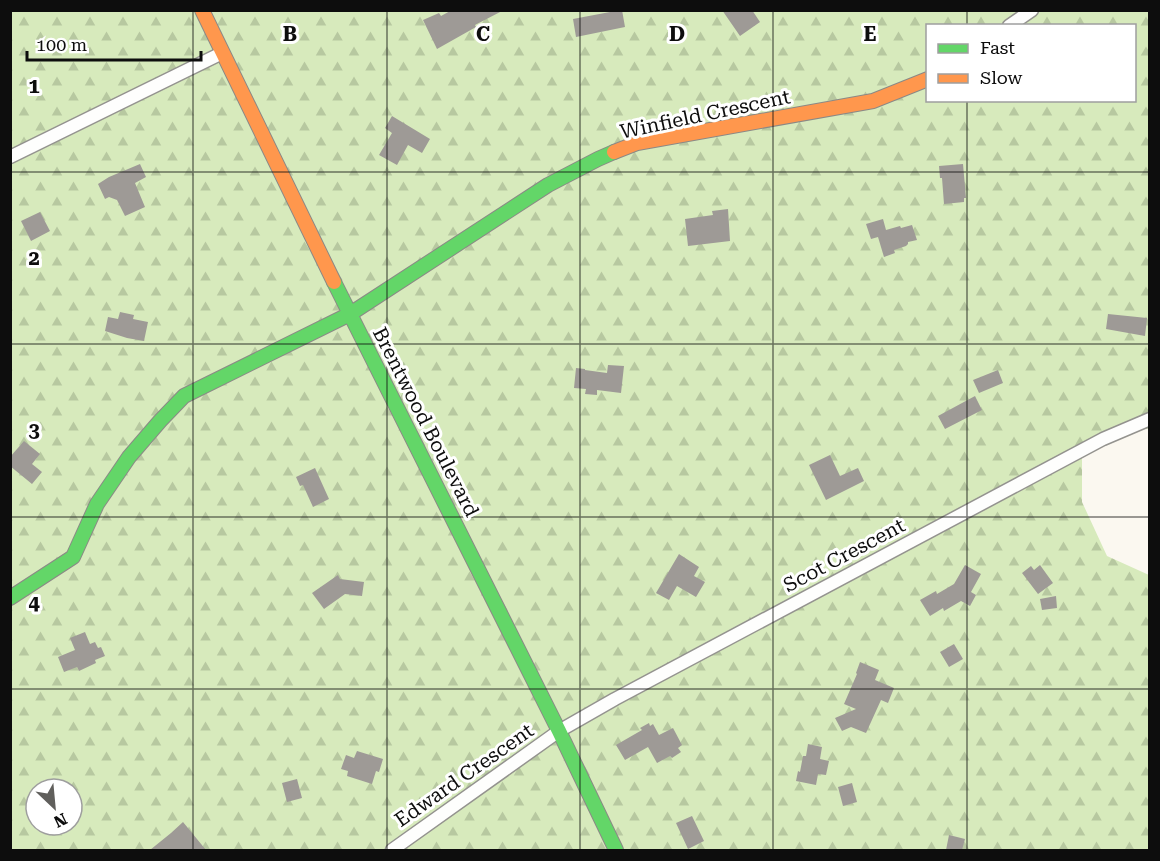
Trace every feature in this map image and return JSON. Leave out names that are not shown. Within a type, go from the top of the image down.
[{"type":"street","name":"Brentwood Boulevard","points":[[202,10],[616,850]]},
{"type":"street","points":[[1013,24],[1032,10]]},
{"type":"street","points":[[10,157],[222,53]]},
{"type":"street","name":"Winfield Crescent","points":[[10,598],[73,557],[97,504],[129,457],[184,396],[350,314],[548,185],[598,159],[637,143],[873,101],[926,79]]},
{"type":"street","name":"Scot Crescent","points":[[559,731],[1103,439],[1149,419]]},
{"type":"street","name":"Edward Crescent","points":[[392,850],[559,731]]},
{"type":"green space","points":[[10,11],[1149,11],[1149,429],[1134,429],[1082,458],[1082,502],[1107,556],[1149,575],[1149,850],[11,850]]},
{"type":"building","points":[[452,10],[504,10],[437,49],[423,20],[439,13],[441,16]]},
{"type":"building","points":[[610,10],[622,10],[625,27],[576,37],[573,19],[610,12]]},
{"type":"building","points":[[722,10],[752,10],[760,22],[740,36]]},
{"type":"building","points":[[392,116],[430,139],[422,153],[408,145],[397,165],[379,155],[392,133],[385,128]]},
{"type":"building","points":[[140,164],[146,177],[135,183],[145,207],[125,216],[117,200],[109,197],[105,199],[98,184]]},
{"type":"building","points":[[963,164],[966,198],[964,202],[944,204],[939,166]]},
{"type":"building","points":[[728,209],[730,241],[688,246],[685,219],[713,215],[712,211]]},
{"type":"building","points":[[40,212],[50,231],[31,241],[21,221]]},
{"type":"building","points":[[883,219],[886,230],[912,225],[917,240],[908,242],[906,246],[894,250],[895,253],[884,257],[878,237],[871,239],[866,224]]},
{"type":"building","points":[[120,312],[134,315],[133,319],[148,322],[144,341],[105,331],[108,317],[118,319]]},
{"type":"building","points":[[1108,314],[1147,318],[1145,336],[1106,329]]},
{"type":"building","points":[[608,365],[624,366],[621,393],[597,390],[597,395],[585,394],[586,389],[574,388],[576,368],[607,373]]},
{"type":"building","points":[[998,370],[1003,383],[979,393],[973,380]]},
{"type":"building","points":[[975,396],[982,410],[945,429],[938,416]]},
{"type":"building","points":[[24,441],[40,454],[32,464],[42,472],[32,484],[10,466],[10,457]]},
{"type":"building","points":[[830,455],[840,476],[858,468],[864,481],[826,500],[809,465]]},
{"type":"building","points":[[315,468],[329,499],[313,507],[303,485],[300,486],[296,477]]},
{"type":"building","points":[[679,554],[699,567],[694,576],[705,582],[696,597],[677,586],[669,600],[656,593]]},
{"type":"building","points":[[965,565],[981,574],[971,592],[976,595],[970,606],[961,601],[930,616],[920,600],[936,591],[937,594],[954,584]]},
{"type":"building","points":[[1040,565],[1053,583],[1038,594],[1022,573],[1031,566],[1034,570]]},
{"type":"building","points":[[338,575],[340,579],[364,582],[362,596],[345,594],[324,609],[312,593]]},
{"type":"building","points":[[1056,596],[1057,608],[1042,610],[1040,599]]},
{"type":"building","points":[[85,632],[90,644],[95,642],[98,648],[101,647],[105,656],[79,671],[77,667],[64,672],[58,657],[75,650],[70,638]]},
{"type":"building","points":[[954,644],[963,659],[949,667],[940,652]]},
{"type":"building","points":[[860,662],[879,670],[875,680],[894,688],[888,703],[881,700],[866,733],[851,727],[842,731],[835,718],[856,709],[844,704]]},
{"type":"building","points":[[649,723],[650,726],[653,724],[659,735],[673,728],[682,745],[678,748],[681,752],[657,763],[648,747],[625,760],[616,745],[642,730],[640,728]]},
{"type":"building","points":[[808,744],[822,747],[820,759],[829,761],[826,775],[818,774],[816,785],[796,781]]},
{"type":"building","points":[[357,751],[383,759],[372,784],[347,776],[348,771],[341,769],[346,755],[354,758]]},
{"type":"building","points":[[297,779],[302,798],[287,802],[282,783]]},
{"type":"building","points":[[852,783],[857,802],[843,806],[838,787]]},
{"type":"building","points":[[692,816],[704,841],[688,849],[676,823]]},
{"type":"building","points":[[183,822],[206,850],[150,850],[171,833]]},
{"type":"building","points":[[949,835],[965,839],[962,850],[946,850]]},
{"type":"traffic: fast","points":[[10,598],[73,557],[97,504],[129,457],[184,396],[350,314],[548,185],[614,152]]},
{"type":"traffic: fast","points":[[334,282],[559,731],[616,850]]},
{"type":"traffic: slow","points":[[202,10],[334,282]]},
{"type":"traffic: slow","points":[[614,152],[637,143],[873,101],[926,80]]}]
